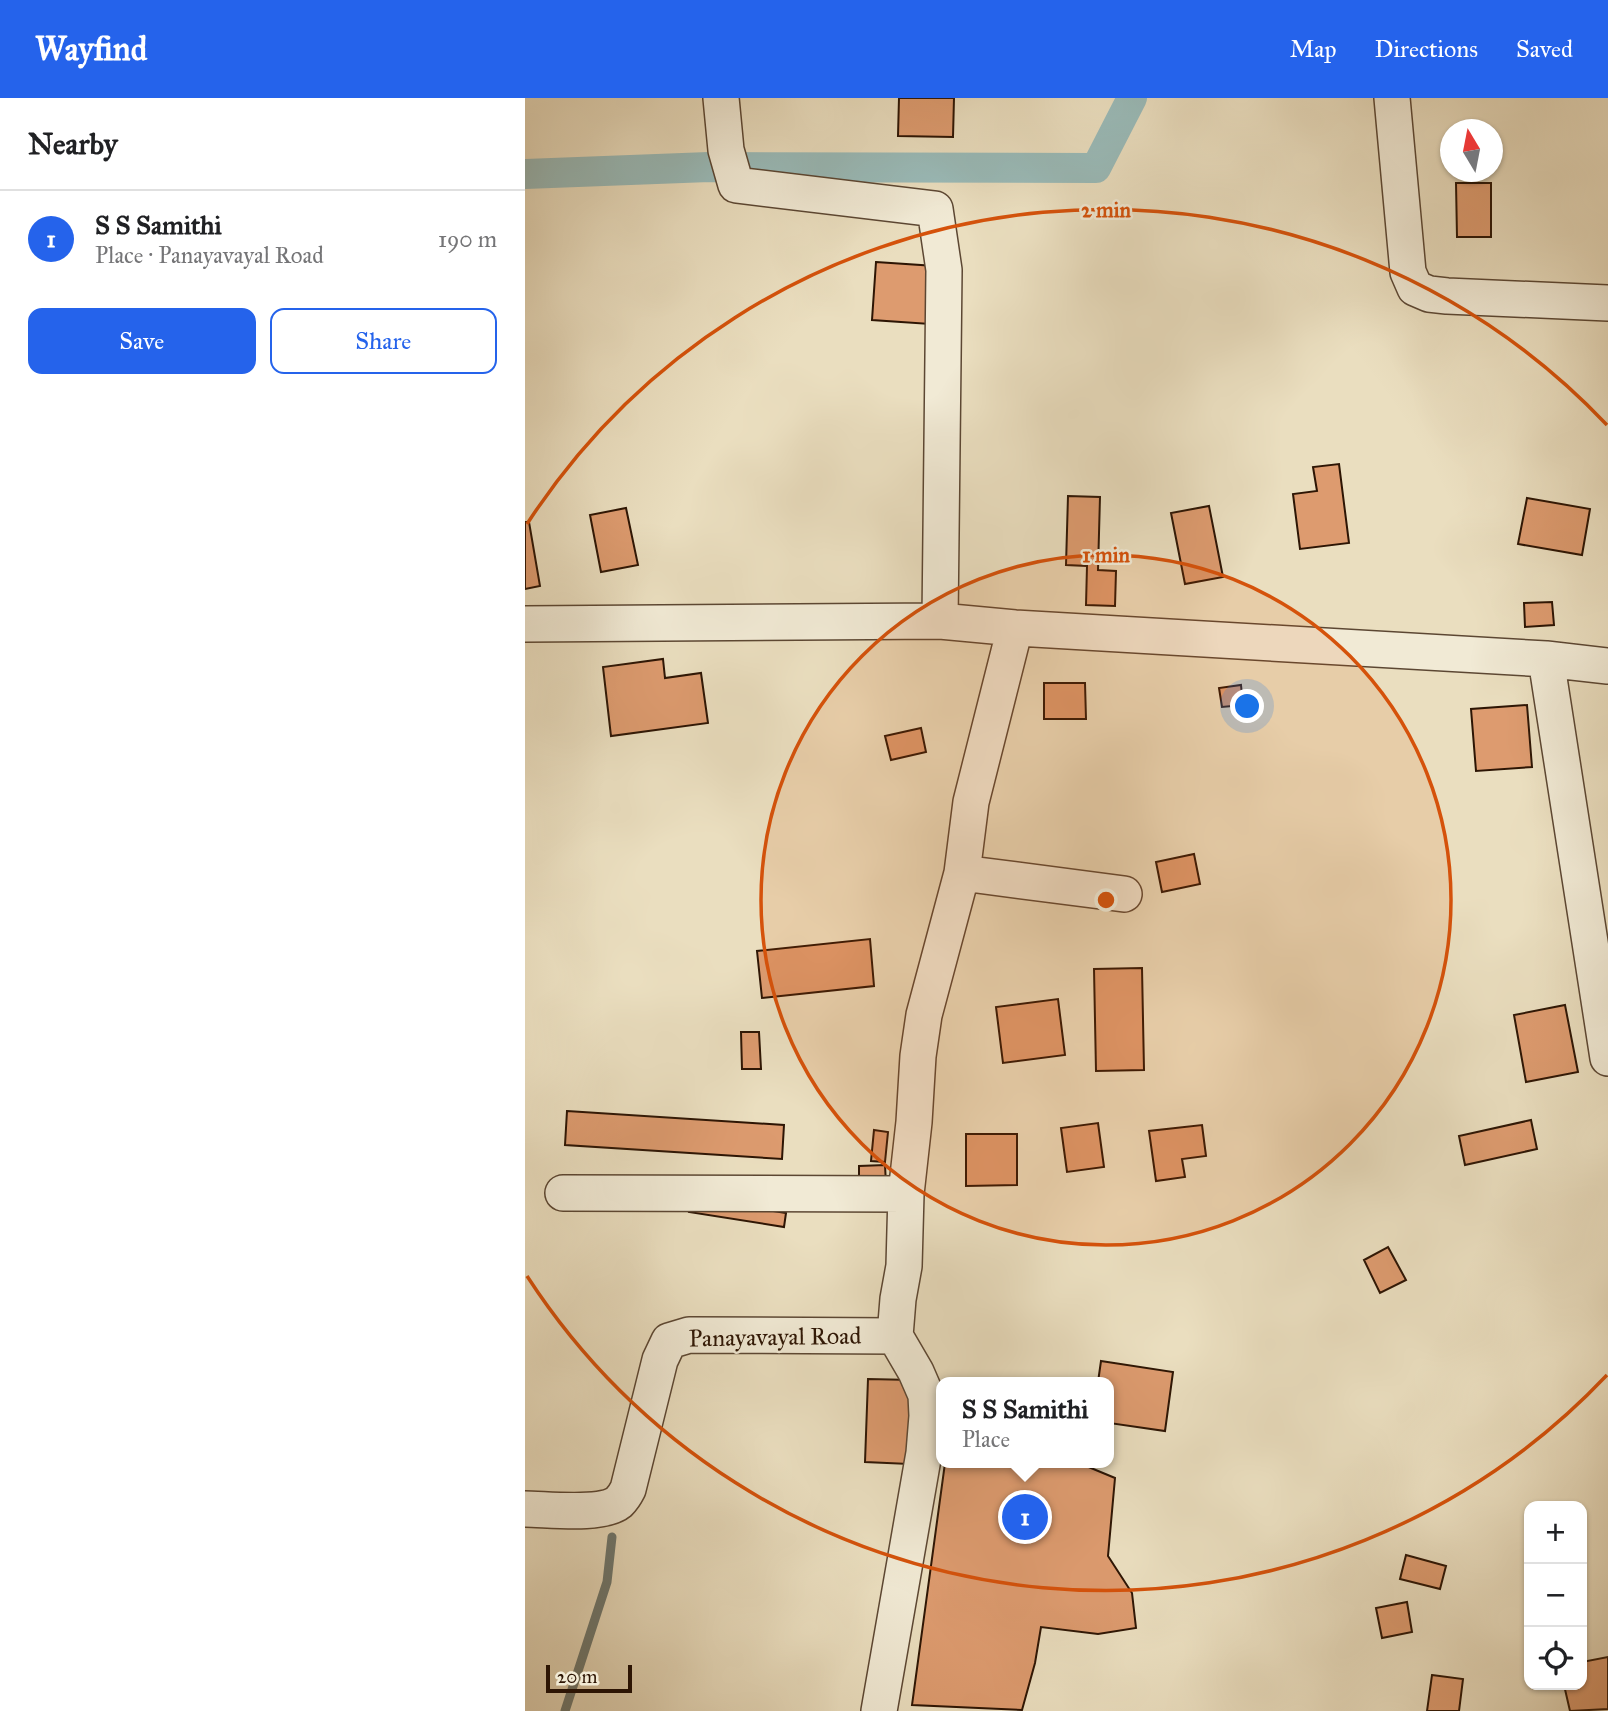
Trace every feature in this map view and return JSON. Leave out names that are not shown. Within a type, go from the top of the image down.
[{"type":"street","points":[[721,98],[726,150],[736,186],[935,209],[944,270],[940,621]]},
{"type":"street","points":[[1392,98],[1408,272],[1415,288],[1429,294],[1447,296],[1608,303]]},
{"type":"street","points":[[525,624],[940,621],[1015,628],[1546,659],[1608,666]]},
{"type":"street","points":[[879,1711],[924,1453],[927,1416],[926,1395],[916,1371],[895,1336],[904,1266],[907,1194],[923,1015],[962,873],[971,802],[1015,628]]},
{"type":"street","points":[[1546,659],[1608,1058]]},
{"type":"street","points":[[962,873],[1124,894]]},
{"type":"street","points":[[563,1193],[907,1194]]},
{"type":"street","name":"Panayavayal Road","points":[[525,1508],[585,1510],[618,1503],[628,1489],[660,1360],[669,1341],[689,1335],[895,1336]]},
{"type":"building","points":[[899,98],[954,98],[953,137],[898,136]]},
{"type":"building","points":[[1456,183],[1491,183],[1491,237],[1457,237]]},
{"type":"building","points":[[876,262],[935,266],[930,324],[872,320]]},
{"type":"building","points":[[1339,464],[1349,543],[1300,549],[1293,494],[1317,491],[1313,467]]},
{"type":"building","points":[[1068,496],[1100,497],[1098,570],[1116,571],[1115,606],[1086,605],[1087,566],[1066,565]]},
{"type":"building","points":[[1527,498],[1590,509],[1582,555],[1518,544]]},
{"type":"building","points":[[1209,506],[1223,577],[1185,584],[1171,513]]},
{"type":"building","points":[[626,508],[638,565],[601,572],[590,515]]},
{"type":"building","points":[[525,522],[529,522],[540,586],[525,589]]},
{"type":"building","points":[[1552,602],[1554,625],[1525,627],[1524,603]]},
{"type":"building","points":[[663,659],[665,678],[701,673],[708,723],[611,736],[603,667]]},
{"type":"building","points":[[1044,683],[1085,683],[1086,719],[1044,719]]},
{"type":"building","points":[[1241,685],[1243,705],[1222,707],[1219,688]]},
{"type":"building","points":[[1527,705],[1532,767],[1476,771],[1471,709]]},
{"type":"building","points":[[921,728],[926,752],[891,760],[885,736]]},
{"type":"building","points":[[1194,854],[1200,884],[1162,892],[1156,862]]},
{"type":"building","points":[[870,939],[874,986],[762,998],[757,951]]},
{"type":"building","points":[[1142,968],[1144,1070],[1096,1071],[1094,969]]},
{"type":"building","points":[[1058,999],[1065,1055],[1003,1063],[996,1007]]},
{"type":"building","points":[[1565,1005],[1578,1072],[1526,1082],[1514,1015]]},
{"type":"building","points":[[741,1032],[759,1032],[761,1069],[742,1069]]},
{"type":"building","points":[[567,1111],[784,1125],[782,1159],[565,1145]]},
{"type":"building","points":[[1531,1120],[1537,1149],[1465,1165],[1459,1136]]},
{"type":"building","points":[[1098,1123],[1104,1167],[1067,1172],[1061,1128]]},
{"type":"building","points":[[1202,1125],[1206,1156],[1182,1159],[1185,1177],[1156,1181],[1149,1131]]},
{"type":"building","points":[[874,1130],[888,1132],[885,1162],[871,1161]]},
{"type":"building","points":[[966,1134],[1017,1134],[1017,1185],[966,1186]]},
{"type":"building","points":[[885,1165],[886,1184],[859,1184],[859,1166]]},
{"type":"building","points":[[692,1198],[786,1213],[784,1227],[689,1212]]},
{"type":"building","points":[[1388,1247],[1406,1280],[1380,1293],[1364,1260]]},
{"type":"building","points":[[1101,1361],[1173,1372],[1165,1431],[1114,1424],[1114,1377],[1099,1377]]},
{"type":"building","points":[[868,1379],[912,1380],[909,1464],[865,1462]]},
{"type":"building","points":[[944,1468],[1091,1468],[1115,1478],[1108,1556],[1132,1593],[1136,1628],[1098,1634],[1041,1627],[1035,1663],[1022,1710],[912,1705]]},
{"type":"building","points":[[1406,1555],[1446,1566],[1440,1589],[1400,1579]]},
{"type":"building","points":[[1407,1602],[1412,1632],[1382,1638],[1376,1608]]},
{"type":"building","points":[[1608,1657],[1608,1709],[1570,1711],[1565,1690],[1587,1690],[1587,1661]]},
{"type":"building","points":[[1432,1675],[1463,1679],[1459,1711],[1427,1711]]},
{"type":"waterway","points":[[525,174],[709,167],[1096,168],[1132,98]]},
{"type":"waterway","points":[[565,1711],[607,1582],[612,1537]]},
{"type":"place","name":"S S Samithi","points":[[1025,1517]]}]
